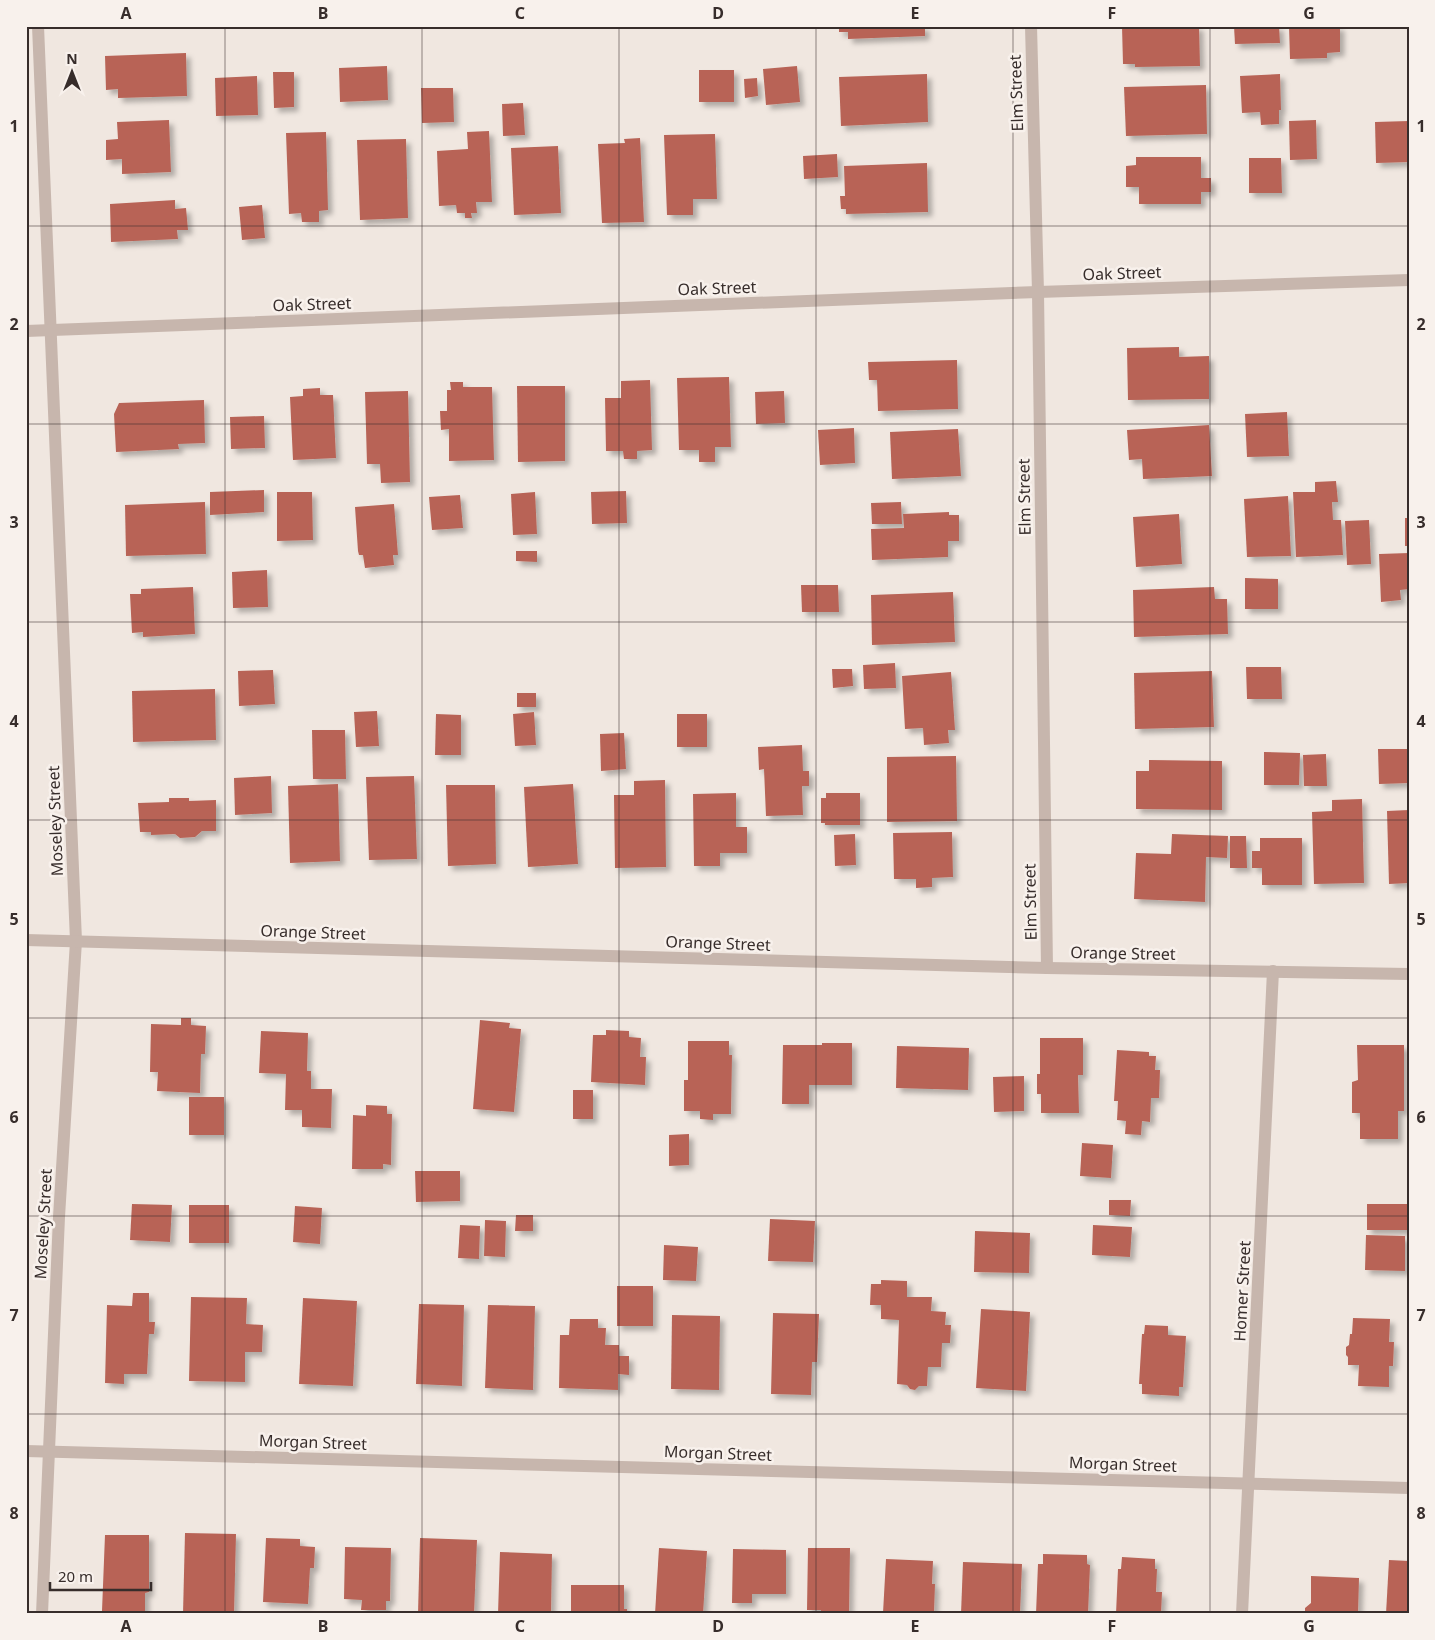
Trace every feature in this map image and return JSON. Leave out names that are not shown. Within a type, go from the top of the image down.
[{"type":"street","name":"Moseley Street","points":[[38,26],[76,941],[59,1217],[42,1614]]},
{"type":"street","name":"Elm Street","points":[[1031,26],[1038,292],[1047,968]]},
{"type":"street","name":"Oak Street","points":[[26,331],[1038,292],[1409,280]]},
{"type":"street","name":"Orange Street","points":[[26,940],[1047,968],[1409,974]]},
{"type":"street","name":"Homer Street","points":[[1242,1614],[1274,971]]},
{"type":"street","name":"Morgan Street","points":[[26,1451],[1409,1488]]},
{"type":"building","points":[[839,26],[925,26],[925,36],[848,39],[848,32],[839,32]]},
{"type":"building","points":[[1122,26],[1199,26],[1200,66],[1135,67],[1135,64],[1123,64]]},
{"type":"building","points":[[1234,26],[1279,26],[1280,43],[1235,44]]},
{"type":"building","points":[[1289,26],[1340,26],[1340,52],[1327,53],[1327,58],[1290,59]]},
{"type":"building","points":[[186,53],[187,96],[118,98],[118,89],[106,90],[105,56]]},
{"type":"building","points":[[387,66],[388,100],[340,102],[339,68]]},
{"type":"building","points":[[797,66],[800,102],[766,105],[763,69]]},
{"type":"building","points":[[699,70],[734,70],[734,102],[699,102]]},
{"type":"building","points":[[273,72],[294,72],[294,107],[274,108]]},
{"type":"building","points":[[927,74],[928,122],[841,126],[839,77]]},
{"type":"building","points":[[1280,74],[1281,110],[1279,110],[1279,124],[1261,125],[1260,112],[1242,113],[1240,76]]},
{"type":"building","points":[[257,76],[258,115],[216,116],[215,78]]},
{"type":"building","points":[[757,78],[758,96],[745,98],[744,79]]},
{"type":"building","points":[[1206,85],[1207,134],[1126,136],[1124,87]]},
{"type":"building","points":[[421,88],[453,88],[454,122],[422,123]]},
{"type":"building","points":[[523,103],[525,135],[503,136],[502,104]]},
{"type":"building","points":[[169,120],[171,172],[122,174],[122,159],[106,160],[106,140],[118,139],[117,122]]},
{"type":"building","points":[[1316,120],[1317,159],[1290,160],[1289,121]]},
{"type":"building","points":[[1409,121],[1409,162],[1376,163],[1375,122]]},
{"type":"building","points":[[489,131],[492,202],[476,202],[477,213],[471,213],[472,218],[465,218],[465,213],[457,213],[456,205],[439,206],[437,151],[468,149],[467,132]]},
{"type":"building","points":[[326,132],[328,210],[319,211],[319,222],[302,222],[301,213],[289,214],[286,133]]},
{"type":"building","points":[[715,134],[717,199],[693,199],[693,215],[667,215],[664,135]]},
{"type":"building","points":[[640,138],[644,222],[602,223],[598,144],[625,143],[624,139]]},
{"type":"building","points":[[406,139],[408,218],[360,220],[357,140]]},
{"type":"building","points":[[558,146],[561,213],[514,215],[511,148]]},
{"type":"building","points":[[837,154],[838,177],[804,179],[803,156]]},
{"type":"building","points":[[1136,157],[1201,157],[1201,178],[1211,178],[1211,192],[1201,192],[1201,204],[1139,204],[1139,187],[1126,187],[1126,166],[1136,165]]},
{"type":"building","points":[[1249,158],[1281,158],[1282,193],[1249,193]]},
{"type":"building","points":[[927,163],[928,212],[846,214],[846,209],[841,209],[840,196],[845,196],[844,166]]},
{"type":"building","points":[[175,200],[175,209],[186,208],[188,230],[177,230],[178,239],[111,242],[110,204]]},
{"type":"building","points":[[262,205],[265,238],[242,240],[239,207]]},
{"type":"building","points":[[1179,347],[1179,357],[1209,356],[1209,399],[1128,400],[1127,348]]},
{"type":"building","points":[[957,360],[958,409],[878,411],[877,380],[869,380],[868,362]]},
{"type":"building","points":[[729,377],[731,447],[715,447],[715,462],[699,462],[699,450],[679,450],[677,378]]},
{"type":"building","points":[[650,380],[652,450],[637,451],[637,459],[624,459],[623,451],[606,451],[605,398],[621,398],[621,381]]},
{"type":"building","points":[[450,382],[463,382],[463,387],[492,387],[494,460],[449,461],[449,429],[441,430],[440,411],[447,411],[447,390],[451,390]]},
{"type":"building","points":[[517,386],[565,386],[565,461],[518,462]]},
{"type":"building","points":[[320,388],[320,395],[333,395],[336,458],[293,460],[290,397],[303,396],[303,389]]},
{"type":"building","points":[[408,391],[410,482],[381,483],[380,464],[367,464],[365,392]]},
{"type":"building","points":[[784,391],[785,423],[756,424],[755,392]]},
{"type":"building","points":[[204,400],[205,443],[178,444],[179,449],[116,452],[114,414],[119,403]]},
{"type":"building","points":[[1287,412],[1289,456],[1247,457],[1245,414]]},
{"type":"building","points":[[264,416],[265,448],[231,449],[230,417]]},
{"type":"building","points":[[1209,425],[1212,476],[1143,479],[1142,459],[1129,460],[1127,430]]},
{"type":"building","points":[[854,428],[855,463],[820,465],[818,430]]},
{"type":"building","points":[[958,429],[961,476],[892,479],[890,432]]},
{"type":"building","points":[[1336,481],[1338,502],[1332,502],[1333,520],[1341,520],[1343,555],[1296,557],[1293,492],[1315,492],[1315,482]]},
{"type":"building","points":[[264,490],[264,512],[210,515],[210,492]]},
{"type":"building","points":[[626,491],[627,523],[592,524],[591,492]]},
{"type":"building","points":[[277,492],[312,492],[313,540],[277,541]]},
{"type":"building","points":[[535,492],[537,534],[513,535],[511,494]]},
{"type":"building","points":[[460,495],[463,528],[432,530],[429,497]]},
{"type":"building","points":[[1288,496],[1291,556],[1247,557],[1244,499]]},
{"type":"building","points":[[205,502],[206,554],[126,556],[125,505]]},
{"type":"building","points":[[901,502],[902,524],[872,524],[871,503]]},
{"type":"building","points":[[394,504],[398,555],[393,555],[394,565],[365,568],[363,555],[359,555],[358,551],[355,507]]},
{"type":"building","points":[[949,512],[949,515],[959,515],[959,541],[948,541],[948,557],[872,560],[871,529],[904,528],[903,514]]},
{"type":"building","points":[[1179,514],[1182,564],[1136,567],[1133,517]]},
{"type":"building","points":[[1405,518],[1409,518],[1409,546],[1405,546]]},
{"type":"building","points":[[1369,520],[1371,564],[1347,565],[1345,521]]},
{"type":"building","points":[[516,551],[537,551],[537,562],[516,561]]},
{"type":"building","points":[[1409,553],[1409,589],[1400,590],[1401,600],[1381,602],[1379,554]]},
{"type":"building","points":[[267,570],[268,607],[233,608],[232,572]]},
{"type":"building","points":[[1245,578],[1278,579],[1278,609],[1245,609]]},
{"type":"building","points":[[801,585],[838,585],[839,612],[802,612]]},
{"type":"building","points":[[193,587],[195,634],[143,637],[143,632],[132,633],[130,594],[141,594],[141,589]]},
{"type":"building","points":[[1214,587],[1215,599],[1227,599],[1228,634],[1134,637],[1133,590]]},
{"type":"building","points":[[953,592],[955,642],[872,645],[871,595]]},
{"type":"building","points":[[895,663],[896,688],[864,689],[863,665]]},
{"type":"building","points":[[1246,667],[1281,667],[1282,699],[1247,699]]},
{"type":"building","points":[[832,669],[852,669],[853,686],[833,688]]},
{"type":"building","points":[[273,670],[275,704],[239,706],[238,671]]},
{"type":"building","points":[[1212,671],[1214,727],[1135,729],[1134,673]]},
{"type":"building","points":[[951,672],[955,730],[948,730],[949,743],[924,745],[923,728],[905,729],[902,676]]},
{"type":"building","points":[[215,689],[216,740],[133,742],[132,691]]},
{"type":"building","points":[[517,693],[536,693],[536,707],[517,707]]},
{"type":"building","points":[[377,711],[379,746],[356,747],[354,712]]},
{"type":"building","points":[[534,712],[536,745],[515,746],[513,714]]},
{"type":"building","points":[[436,714],[461,715],[461,755],[435,755]]},
{"type":"building","points":[[677,714],[707,714],[707,747],[677,747]]},
{"type":"building","points":[[312,730],[345,730],[346,779],[313,779]]},
{"type":"building","points":[[624,733],[626,769],[601,771],[600,734]]},
{"type":"building","points":[[802,745],[803,771],[809,771],[809,786],[802,786],[803,815],[766,816],[764,769],[759,770],[758,747]]},
{"type":"building","points":[[1378,749],[1409,749],[1409,783],[1379,784]]},
{"type":"building","points":[[1264,752],[1300,753],[1299,785],[1264,785]]},
{"type":"building","points":[[1326,754],[1327,786],[1304,786],[1303,755]]},
{"type":"building","points":[[956,756],[957,821],[887,822],[887,757]]},
{"type":"building","points":[[1149,760],[1222,761],[1222,810],[1136,809],[1136,771],[1149,771]]},
{"type":"building","points":[[271,776],[272,813],[235,815],[234,778]]},
{"type":"building","points":[[414,776],[417,859],[369,860],[366,777]]},
{"type":"building","points":[[665,780],[666,867],[615,868],[614,795],[634,795],[634,781]]},
{"type":"building","points":[[338,784],[340,861],[290,863],[288,786]]},
{"type":"building","points":[[573,784],[578,864],[528,867],[524,787]]},
{"type":"building","points":[[446,785],[495,785],[496,864],[448,866]]},
{"type":"building","points":[[736,793],[736,827],[747,827],[747,853],[720,853],[720,866],[694,866],[693,794]]},
{"type":"building","points":[[826,793],[860,793],[860,825],[825,825],[825,823],[821,823],[821,798],[826,798]]},
{"type":"building","points":[[169,798],[189,798],[189,801],[216,800],[216,831],[202,831],[195,837],[180,838],[175,834],[151,835],[151,832],[140,832],[138,803],[169,802]]},
{"type":"building","points":[[1362,799],[1364,883],[1314,884],[1312,812],[1332,811],[1332,800]]},
{"type":"building","points":[[1409,810],[1409,883],[1389,884],[1387,811]]},
{"type":"building","points":[[952,832],[953,877],[932,878],[932,887],[916,888],[916,879],[894,879],[893,833]]},
{"type":"building","points":[[855,834],[856,865],[835,866],[834,835]]},
{"type":"building","points":[[1172,834],[1228,836],[1227,858],[1206,857],[1205,902],[1134,899],[1136,853],[1171,854]]},
{"type":"building","points":[[1230,836],[1246,836],[1247,868],[1230,868]]},
{"type":"building","points":[[1260,838],[1302,838],[1302,885],[1262,885],[1262,868],[1252,868],[1252,851],[1260,851]]},
{"type":"building","points":[[181,1018],[191,1018],[191,1025],[206,1026],[205,1054],[201,1054],[200,1093],[157,1091],[158,1072],[150,1072],[151,1024],[181,1025]]},
{"type":"building","points":[[480,1020],[510,1023],[509,1028],[521,1029],[514,1112],[473,1109]]},
{"type":"building","points":[[606,1030],[629,1031],[629,1037],[641,1038],[640,1057],[646,1057],[645,1085],[591,1082],[593,1035],[606,1035]]},
{"type":"building","points":[[261,1031],[308,1033],[307,1071],[311,1071],[311,1089],[332,1089],[331,1128],[302,1127],[302,1110],[285,1110],[286,1074],[259,1073]]},
{"type":"building","points":[[1040,1038],[1083,1038],[1083,1075],[1078,1075],[1079,1113],[1041,1113],[1041,1094],[1037,1094],[1037,1074],[1040,1074]]},
{"type":"building","points":[[688,1041],[729,1041],[729,1055],[732,1055],[731,1114],[713,1114],[713,1120],[700,1119],[700,1111],[684,1111],[684,1080],[688,1080]]},
{"type":"building","points":[[822,1043],[852,1043],[852,1085],[809,1085],[809,1104],[782,1104],[783,1045],[822,1045]]},
{"type":"building","points":[[1357,1045],[1404,1045],[1404,1111],[1398,1111],[1398,1139],[1360,1139],[1360,1113],[1352,1113],[1352,1082],[1358,1080]]},
{"type":"building","points":[[897,1046],[969,1048],[968,1090],[896,1088]]},
{"type":"building","points":[[1117,1050],[1149,1052],[1149,1056],[1156,1056],[1155,1070],[1160,1070],[1159,1098],[1151,1098],[1150,1122],[1142,1121],[1141,1135],[1125,1134],[1126,1121],[1117,1120],[1118,1101],[1114,1101]]},
{"type":"building","points":[[1024,1076],[1024,1111],[994,1112],[993,1077]]},
{"type":"building","points":[[573,1090],[593,1090],[593,1119],[573,1119]]},
{"type":"building","points":[[189,1097],[224,1097],[224,1135],[189,1135]]},
{"type":"building","points":[[366,1105],[387,1106],[387,1114],[392,1114],[391,1165],[383,1164],[383,1169],[352,1169],[353,1115],[366,1116]]},
{"type":"building","points":[[689,1134],[689,1165],[669,1166],[669,1135]]},
{"type":"building","points":[[1082,1143],[1113,1145],[1111,1178],[1080,1176]]},
{"type":"building","points":[[415,1171],[460,1171],[460,1201],[416,1202]]},
{"type":"building","points":[[1109,1200],[1131,1200],[1130,1216],[1109,1215]]},
{"type":"building","points":[[132,1204],[172,1205],[170,1242],[130,1240]]},
{"type":"building","points":[[1367,1204],[1409,1204],[1409,1230],[1367,1230]]},
{"type":"building","points":[[189,1205],[229,1205],[229,1243],[189,1243]]},
{"type":"building","points":[[295,1206],[322,1208],[320,1244],[293,1242]]},
{"type":"building","points":[[516,1215],[533,1215],[533,1231],[515,1231]]},
{"type":"building","points":[[770,1219],[815,1221],[813,1262],[768,1261]]},
{"type":"building","points":[[485,1220],[506,1221],[505,1257],[484,1256]]},
{"type":"building","points":[[460,1225],[480,1226],[479,1259],[458,1258]]},
{"type":"building","points":[[1093,1225],[1132,1227],[1130,1257],[1092,1255]]},
{"type":"building","points":[[975,1231],[1030,1233],[1029,1273],[974,1272]]},
{"type":"building","points":[[1366,1235],[1405,1236],[1405,1271],[1365,1270]]},
{"type":"building","points":[[664,1245],[698,1247],[696,1281],[663,1280]]},
{"type":"building","points":[[881,1280],[907,1281],[907,1297],[932,1297],[931,1311],[946,1312],[945,1325],[951,1325],[950,1343],[942,1343],[941,1367],[928,1367],[927,1386],[919,1386],[915,1390],[910,1389],[907,1385],[897,1384],[899,1320],[881,1319],[881,1305],[870,1305],[871,1284],[881,1284]]},
{"type":"building","points":[[617,1286],[653,1286],[653,1326],[617,1326]]},
{"type":"building","points":[[133,1293],[149,1293],[149,1322],[155,1322],[154,1334],[149,1334],[147,1374],[124,1374],[124,1384],[105,1383],[107,1305],[132,1306]]},
{"type":"building","points":[[191,1297],[247,1298],[246,1324],[263,1325],[262,1352],[245,1352],[245,1382],[189,1381]]},
{"type":"building","points":[[303,1298],[357,1301],[353,1386],[299,1384]]},
{"type":"building","points":[[419,1304],[464,1305],[462,1386],[416,1384]]},
{"type":"building","points":[[488,1305],[535,1306],[533,1390],[485,1388]]},
{"type":"building","points":[[981,1309],[1030,1312],[1026,1391],[976,1388]]},
{"type":"building","points":[[773,1313],[819,1314],[817,1362],[812,1362],[811,1395],[771,1394]]},
{"type":"building","points":[[672,1315],[720,1316],[719,1390],[671,1389]]},
{"type":"building","points":[[1353,1318],[1390,1319],[1389,1342],[1394,1342],[1393,1366],[1389,1366],[1389,1387],[1358,1386],[1359,1365],[1348,1365],[1348,1357],[1346,1355],[1346,1347],[1349,1345],[1350,1334],[1352,1334]]},
{"type":"building","points":[[570,1319],[598,1319],[598,1328],[606,1328],[605,1345],[619,1345],[619,1356],[629,1356],[629,1375],[618,1374],[618,1390],[559,1388],[560,1335],[569,1335]]},
{"type":"building","points":[[1145,1325],[1168,1326],[1168,1335],[1186,1336],[1183,1387],[1179,1387],[1179,1396],[1142,1394],[1142,1384],[1139,1384],[1142,1334],[1144,1334]]},
{"type":"building","points":[[185,1533],[236,1534],[234,1614],[183,1614]]},
{"type":"building","points":[[105,1535],[149,1535],[149,1592],[145,1593],[145,1612],[102,1611]]},
{"type":"building","points":[[266,1538],[300,1539],[300,1546],[315,1547],[314,1568],[310,1568],[308,1604],[263,1602]]},
{"type":"building","points":[[420,1538],[477,1540],[474,1614],[418,1614]]},
{"type":"building","points":[[345,1547],[391,1548],[390,1601],[386,1601],[386,1610],[361,1610],[362,1600],[344,1599]]},
{"type":"building","points":[[659,1548],[707,1551],[703,1614],[655,1614]]},
{"type":"building","points":[[808,1548],[850,1548],[849,1614],[821,1614],[821,1610],[807,1610]]},
{"type":"building","points":[[733,1549],[786,1550],[786,1594],[752,1594],[752,1603],[732,1603]]},
{"type":"building","points":[[500,1552],[552,1554],[551,1614],[498,1614]]},
{"type":"building","points":[[1043,1554],[1087,1555],[1087,1564],[1090,1565],[1088,1614],[1036,1614],[1038,1564],[1043,1564]]},
{"type":"building","points":[[1122,1557],[1155,1559],[1155,1569],[1157,1569],[1156,1592],[1162,1592],[1161,1614],[1116,1614],[1118,1569],[1121,1569]]},
{"type":"building","points":[[886,1559],[933,1561],[932,1584],[935,1584],[934,1612],[929,1614],[883,1613]]},
{"type":"building","points":[[1389,1560],[1409,1561],[1409,1614],[1386,1614]]},
{"type":"building","points":[[963,1562],[1022,1564],[1020,1614],[961,1614]]},
{"type":"building","points":[[1311,1576],[1359,1578],[1358,1614],[1305,1614],[1305,1608],[1311,1603]]},
{"type":"building","points":[[571,1585],[624,1585],[624,1609],[627,1609],[627,1614],[571,1614]]}]
